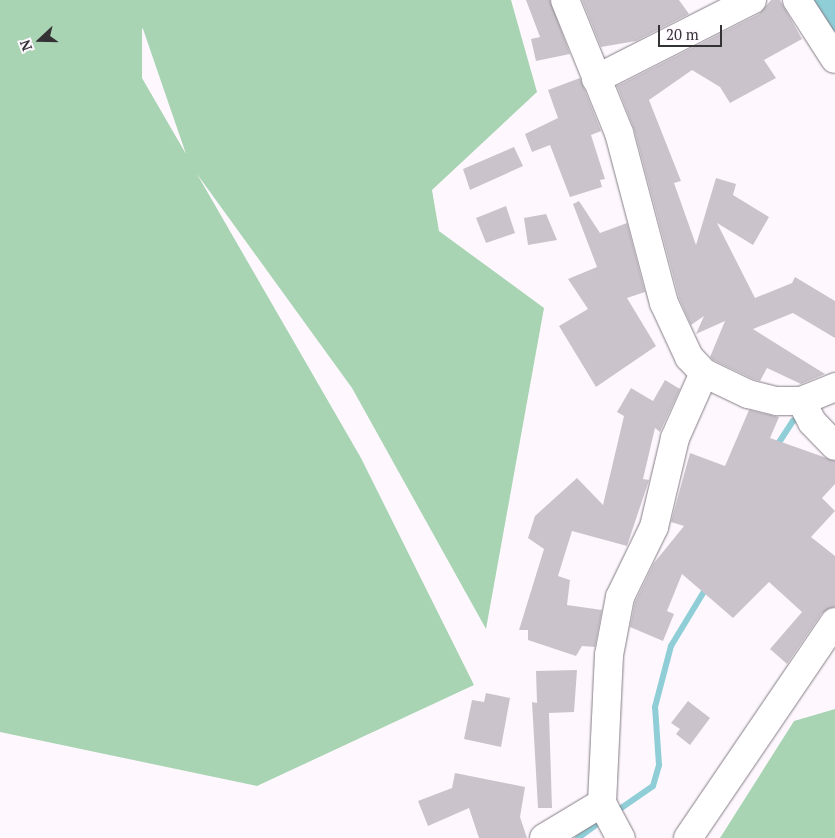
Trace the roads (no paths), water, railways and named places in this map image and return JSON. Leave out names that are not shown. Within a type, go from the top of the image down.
[{"type":"street","points":[[565,0],[619,133],[664,302],[689,357],[704,373],[748,394],[801,401],[835,387]]},
{"type":"street","points":[[596,79],[752,0]]},
{"type":"street","points":[[798,0],[835,59]]},
{"type":"street","points":[[621,838],[602,803],[610,655],[620,597],[654,527],[675,438],[704,373]]},
{"type":"street","points":[[801,401],[812,422],[835,446]]},
{"type":"street","points":[[688,838],[835,622]]},
{"type":"street","points":[[544,838],[602,803]]},
{"type":"waterway","points":[[828,0],[835,11]]},
{"type":"waterway","points":[[776,447],[793,421],[803,416]]},
{"type":"waterway","points":[[614,813],[653,786],[659,765],[655,707],[671,646],[708,585]]},
{"type":"waterway","points":[[578,838],[603,820]]}]
